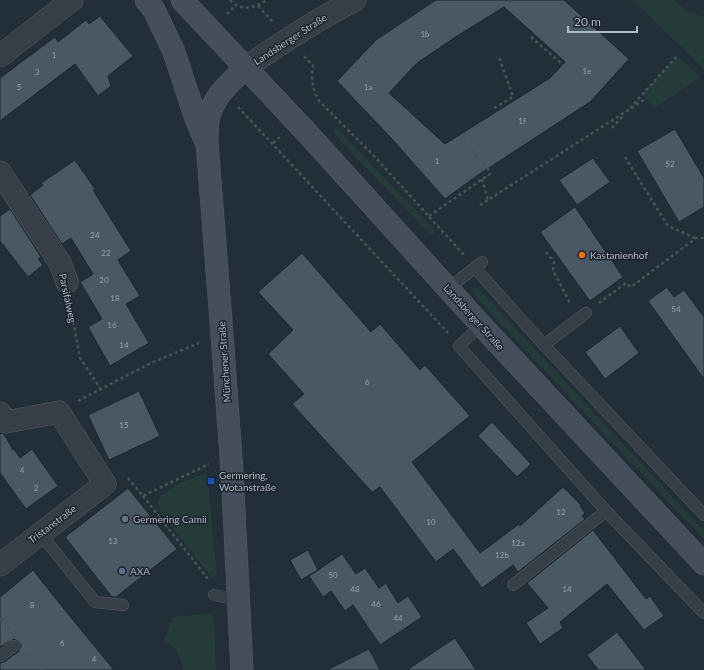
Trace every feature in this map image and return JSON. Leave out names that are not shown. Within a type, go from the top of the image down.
[{"type":"street","points":[[0,56],[72,0]]},
{"type":"street","points":[[146,0],[154,10],[174,52],[196,120],[207,142]]},
{"type":"street","name":"Landsberger Straße","points":[[182,0],[334,163],[481,325],[704,564]]},
{"type":"street","name":"Landsberger Straße","points":[[245,68],[296,33],[355,0]]},
{"type":"street","name":"Münchener Straße","points":[[242,670],[232,599],[230,458],[207,142],[208,120],[217,98],[222,90],[245,68]]},
{"type":"street","name":"Parsifalweg","points":[[0,172],[60,263],[67,282]]},
{"type":"street","points":[[0,413],[6,422],[59,412],[105,484]]},
{"type":"street","name":"Tristanstraße","points":[[0,565],[105,484]]},
{"type":"lane","points":[[449,288],[479,265],[544,345],[704,515]]},
{"type":"lane","points":[[544,345],[584,316]]},
{"type":"lane","points":[[481,325],[459,346],[606,511],[704,613]]},
{"type":"lane","points":[[513,585],[606,511]]},
{"type":"lane","points":[[40,533],[95,602],[123,605]]},
{"type":"lane","points":[[214,595],[232,599]]},
{"type":"lane","points":[[0,656],[14,646]]},
{"type":"path","points":[[230,0],[235,6],[245,8],[258,6],[267,0]]},
{"type":"path","points":[[531,37],[563,65]]},
{"type":"path","points":[[612,128],[676,56]]},
{"type":"path","points":[[494,108],[513,97],[499,57]]},
{"type":"path","points":[[480,205],[647,98]]},
{"type":"path","points":[[319,101],[374,156],[429,216],[479,265]]},
{"type":"path","points":[[429,216],[490,174],[488,169],[459,135]]},
{"type":"path","points":[[273,143],[459,346]]},
{"type":"path","points":[[625,157],[668,226],[696,238],[704,238]]},
{"type":"path","points":[[482,179],[488,200]]},
{"type":"path","points":[[546,252],[554,262],[553,270],[575,312],[584,316],[626,283],[631,287],[696,238]]},
{"type":"path","name":"Parsifalweg","points":[[67,282],[80,358],[100,388],[151,363],[222,334]]},
{"type":"path","points":[[143,496],[216,461],[230,458]]},
{"type":"path","points":[[105,484],[128,478],[211,583],[232,599]]},
{"type":"green space","points":[[632,0],[674,0],[686,10],[704,17],[704,69]]},
{"type":"green space","points":[[677,56],[701,77],[654,108],[643,93]]},
{"type":"green space","points":[[336,128],[432,227],[434,233],[432,234],[426,230],[336,136],[333,132]]},
{"type":"green space","points":[[475,287],[478,288],[704,531],[704,539],[477,298],[472,290]]},
{"type":"green space","points":[[207,473],[217,574],[212,578],[160,512],[158,502],[160,497],[172,488]]},
{"type":"green space","points":[[214,613],[216,670],[184,670],[176,649],[164,641],[172,617]]},
{"type":"building","points":[[436,0],[564,0],[629,59],[590,102],[478,175],[445,199],[392,139],[337,81],[376,40]],"holes":[[[504,7],[565,62],[550,78],[445,144],[389,93],[420,61]]]},
{"type":"building","points":[[100,16],[133,56],[108,76],[111,86],[98,96],[75,64],[0,121],[0,78],[55,37],[58,42],[86,20],[89,24]]},
{"type":"building","points":[[675,129],[704,178],[704,207],[679,222],[637,151]]},
{"type":"building","points":[[593,158],[610,182],[577,205],[559,180]]},
{"type":"building","points":[[75,160],[95,189],[93,190],[131,251],[118,260],[140,296],[126,304],[149,343],[110,366],[88,327],[102,319],[80,282],[93,274],[71,238],[62,244],[30,195],[43,185],[41,183]]},
{"type":"building","name":"Kastanienhof","points":[[575,207],[623,277],[590,301],[540,232]]},
{"type":"building","points":[[10,209],[41,257],[38,259],[43,265],[28,277],[0,241],[0,216]]},
{"type":"building","points":[[302,253],[371,332],[380,324],[420,370],[425,365],[470,416],[412,462],[480,553],[519,524],[520,526],[563,487],[581,505],[580,506],[585,513],[582,516],[585,519],[518,572],[513,565],[482,588],[453,549],[436,562],[380,487],[372,492],[292,404],[304,394],[268,354],[293,330],[258,292]]},
{"type":"building","points":[[667,287],[674,297],[684,290],[704,317],[704,379],[648,301]]},
{"type":"building","points":[[620,326],[639,353],[605,379],[585,352]]},
{"type":"building","points":[[139,391],[160,436],[109,460],[88,415]]},
{"type":"building","points":[[492,422],[531,464],[517,477],[478,436]]},
{"type":"building","points":[[0,433],[4,434],[13,450],[14,449],[20,458],[32,449],[58,486],[26,509],[0,473]]},
{"type":"building","points":[[128,488],[177,549],[116,597],[112,597],[65,537]]},
{"type":"building","points":[[593,530],[646,599],[650,596],[664,616],[644,630],[607,584],[560,622],[563,628],[540,644],[526,623],[548,608],[527,583]]},
{"type":"building","points":[[308,550],[318,570],[301,580],[290,560]]},
{"type":"building","points":[[342,554],[356,574],[365,568],[379,588],[386,583],[398,603],[408,596],[422,617],[380,645],[353,605],[345,611],[331,591],[323,597],[309,576]]},
{"type":"building","points":[[33,570],[114,670],[0,670],[0,663],[4,662],[18,652],[21,646],[19,642],[14,639],[0,647],[0,597]]},
{"type":"building","points":[[617,632],[646,670],[598,670],[587,655]]},
{"type":"building","points":[[455,638],[476,670],[407,670]]},
{"type":"building","points":[[369,649],[380,670],[327,670]]},
{"type":"place","name":"Kastanienhof","points":[[582,255]]},
{"type":"place","name":"Germering, Wotanstraße","points":[[211,481]]},
{"type":"place","name":"Germering Camii","points":[[125,519]]},
{"type":"place","name":"AXA","points":[[122,571]]}]
